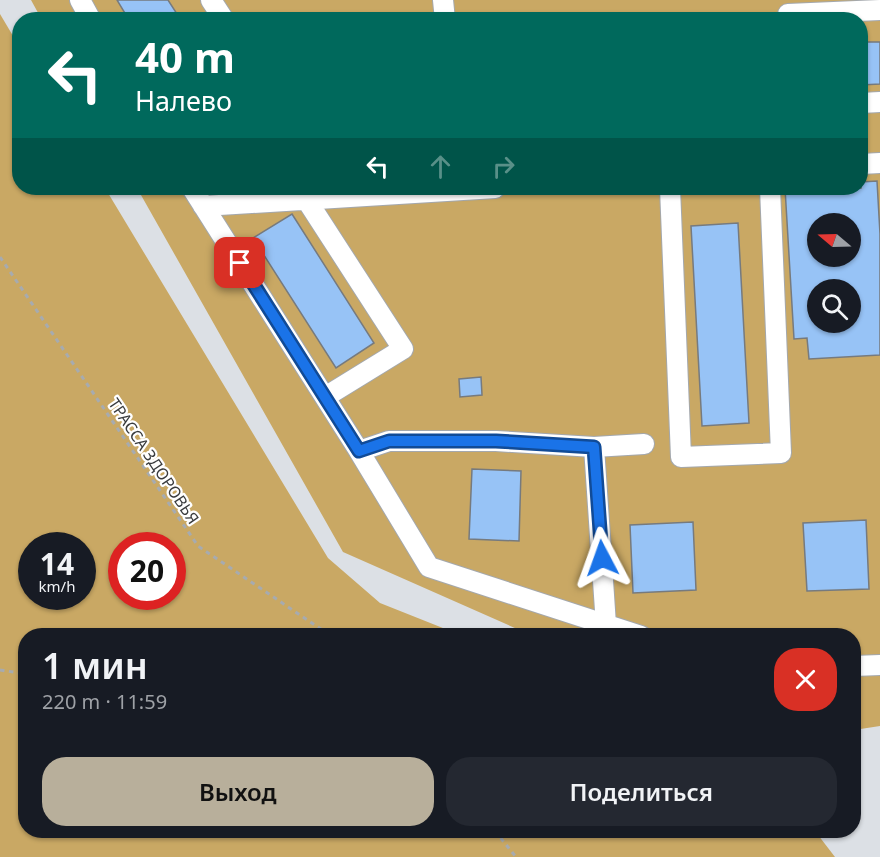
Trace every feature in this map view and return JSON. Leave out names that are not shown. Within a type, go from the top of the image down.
[{"type":"lane","points":[[834,12],[880,10]]},
{"type":"lane","points":[[196,195],[359,451],[429,567],[615,628]]},
{"type":"lane","points":[[203,206],[362,195]]},
{"type":"lane","points":[[670,195],[681,457],[781,453],[770,195]]},
{"type":"lane","points":[[306,199],[403,349],[325,397]]},
{"type":"lane","points":[[359,451],[389,441],[496,441],[594,447],[644,444]]},
{"type":"lane","points":[[594,447],[606,625]]},
{"type":"lane","points":[[861,666],[880,665]]},
{"type":"path","name":"ТРАССА ЗДОРОВЬЯ","points":[[0,257],[198,546],[319,628]]},
{"type":"path","points":[[0,670],[18,673]]},
{"type":"path","points":[[501,838],[516,857]]},
{"type":"shaded area","points":[[31,0],[880,0],[880,726],[861,729],[861,628],[515,628],[343,552],[141,195],[868,195],[868,12],[38,12]]},
{"type":"shaded area","points":[[0,14],[12,34],[12,195],[109,195],[328,558],[380,603],[443,628],[18,628],[18,838],[820,838],[835,857],[0,857]]},
{"type":"building","points":[[117,0],[168,0],[176,12],[124,12]]},
{"type":"building","points":[[868,42],[880,42],[880,84],[868,85]]},
{"type":"building","points":[[877,181],[880,234],[880,355],[809,359],[807,338],[794,339],[785,195],[868,195],[868,182]]},
{"type":"building","points":[[292,214],[374,343],[336,368],[253,238]]},
{"type":"building","points":[[738,223],[749,423],[702,426],[691,226]]},
{"type":"building","points":[[481,377],[482,395],[460,397],[459,379]]},
{"type":"building","points":[[472,469],[521,471],[519,541],[469,539]]},
{"type":"building","points":[[866,520],[869,589],[807,591],[803,523]]},
{"type":"building","points":[[693,522],[696,590],[633,593],[630,525]]},
{"type":"route","points":[[240,263],[359,451],[389,441],[496,441],[594,447],[602,558]]}]
